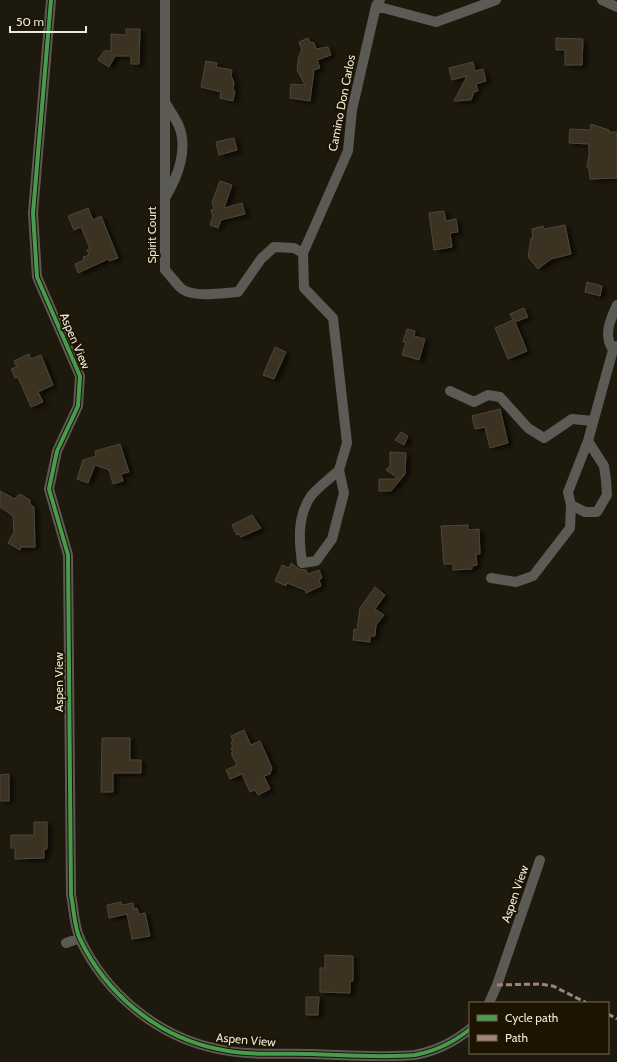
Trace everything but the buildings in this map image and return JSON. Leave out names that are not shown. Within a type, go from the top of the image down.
[{"type":"street","name":"Aspen View","points":[[51,0],[33,213],[37,276],[80,376],[78,406],[57,452],[49,489],[68,554],[71,895],[80,938],[110,983],[131,1006],[171,1033],[194,1043],[218,1050],[248,1052],[415,1055],[440,1048],[459,1038],[469,1030]]},
{"type":"street","name":"Spirit Court","points":[[165,0],[165,270],[183,289],[195,293],[213,294],[238,292],[261,259],[274,247],[294,248],[304,253]]},
{"type":"street","points":[[378,3],[436,22],[496,0]]},
{"type":"street","points":[[602,0],[617,7]]},
{"type":"street","name":"Camino Don Carlos","points":[[304,253],[348,151],[352,110],[378,3]]},
{"type":"street","name":"Spirit Court","points":[[164,100],[178,124],[181,136],[181,149],[175,181],[165,198]]},
{"type":"street","points":[[304,253],[304,288],[333,318],[347,443],[339,470],[344,493],[332,539],[316,562],[302,563],[299,540],[302,516],[312,496],[339,470]]},
{"type":"street","points":[[491,578],[516,582],[533,576],[570,528],[571,505],[568,492],[588,441],[615,348],[608,342],[607,335],[617,305]]},
{"type":"street","points":[[450,391],[474,402],[488,395],[500,397],[528,428],[544,438],[572,419],[593,421]]},
{"type":"street","points":[[571,505],[586,512],[597,512],[607,495],[604,466],[588,441]]},
{"type":"street","name":"Aspen View","points":[[489,1002],[540,860]]},
{"type":"street","points":[[66,943],[80,938]]},
{"type":"marked path","points":[[497,985],[540,984],[553,986],[585,1002]]},
{"type":"marked path","points":[[609,1015],[617,1019]]},
{"type":"cycle path","points":[[51,0],[33,213],[37,277],[80,376],[78,406],[57,451],[49,489],[68,555],[71,895],[75,923],[80,939],[104,978],[119,995],[136,1010],[175,1034],[196,1043],[218,1049],[241,1053],[402,1056],[415,1055],[430,1051],[458,1038],[469,1030]]}]
